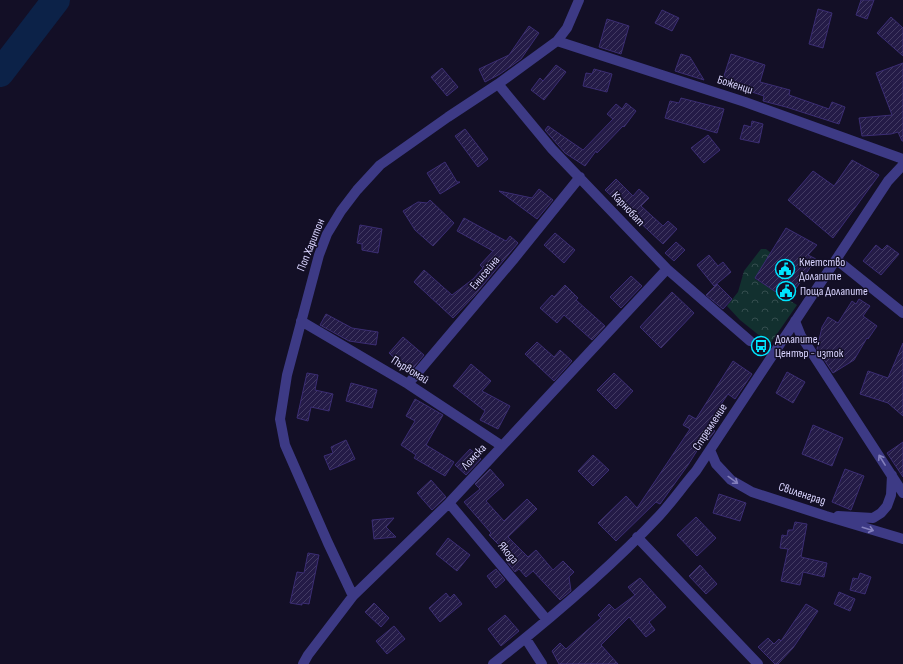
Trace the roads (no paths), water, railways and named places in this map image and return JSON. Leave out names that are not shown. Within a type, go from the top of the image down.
[{"type":"street","name":"Поп Харитон","points":[[353,596],[285,445],[280,419],[287,376],[313,273],[327,234],[341,211],[357,190],[380,165],[498,84],[557,41],[567,28],[579,0]]},
{"type":"street","name":"Боженци","points":[[557,41],[744,102],[903,159]]},
{"type":"street","name":"Карнобат","points":[[498,84],[552,149],[667,269],[750,341]]},
{"type":"street","name":"Стремление","points":[[493,664],[526,639],[637,537],[659,515],[696,471],[888,181],[903,165]]},
{"type":"street","name":"Енисейна","points":[[408,384],[513,260],[580,177]]},
{"type":"street","points":[[837,260],[903,313]]},
{"type":"street","name":"Ломска","points":[[303,664],[308,655],[353,596],[449,503],[667,269]]},
{"type":"street","name":"Първомай","points":[[301,321],[408,384],[502,446]]},
{"type":"street","points":[[795,322],[804,342],[903,493]]},
{"type":"street","name":"Свиленград","points":[[710,450],[716,464],[731,480],[752,492],[903,539]]},
{"type":"street","points":[[826,516],[860,516],[873,518],[887,506],[891,495],[892,475]]},
{"type":"street","name":"Якода","points":[[449,503],[547,620]]},
{"type":"street","points":[[637,537],[758,664]]},
{"type":"street","points":[[526,639],[542,664]]},
{"type":"waterway","points":[[0,73],[56,0]]},
{"type":"place","name":"Кметство Долапите","points":[[785,269]]},
{"type":"place","name":"Поща Долапите","points":[[786,291]]},
{"type":"place","name":"Долапите, Център - изток","points":[[761,346]]}]
